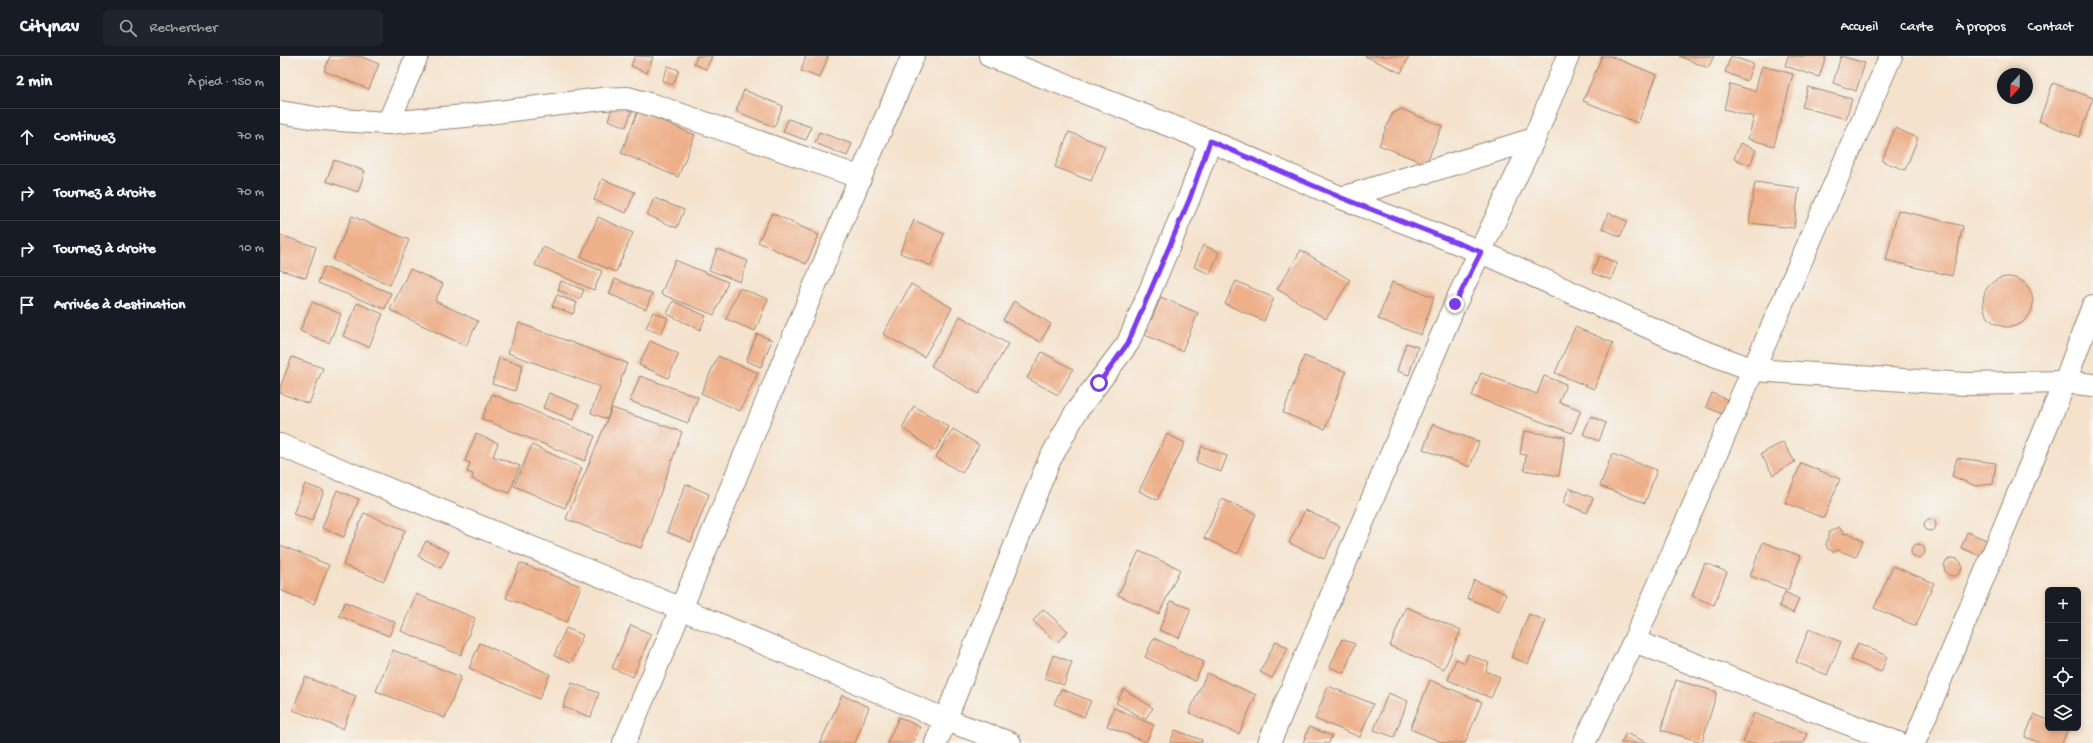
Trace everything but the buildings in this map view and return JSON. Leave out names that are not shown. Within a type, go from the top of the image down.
[{"type":"street","points":[[388,123],[417,56]]},
{"type":"street","points":[[624,743],[682,609],[859,177],[913,56]]},
{"type":"street","points":[[1269,743],[1455,304],[1534,139],[1568,56]]},
{"type":"street","points":[[1584,743],[1634,641],[1891,56]]},
{"type":"street","points":[[998,57],[1210,141],[1342,198],[1481,252],[1695,348],[1754,370],[1965,384],[2065,382],[2093,385]]},
{"type":"street","points":[[280,112],[322,119],[388,123],[465,116],[601,99],[628,98],[656,106],[859,177]]},
{"type":"street","points":[[1342,198],[1534,139]]},
{"type":"street","points":[[936,743],[1049,461],[1076,412],[1128,343],[1190,198],[1210,141]]},
{"type":"street","points":[[1914,743],[2065,382],[2093,306]]},
{"type":"street","points":[[280,445],[682,609],[946,720],[1010,743]]},
{"type":"street","points":[[1634,641],[1898,743]]},
{"type":"route","points":[[1099,383],[1128,343],[1190,198],[1210,141],[1342,198],[1481,252],[1455,304]]}]
